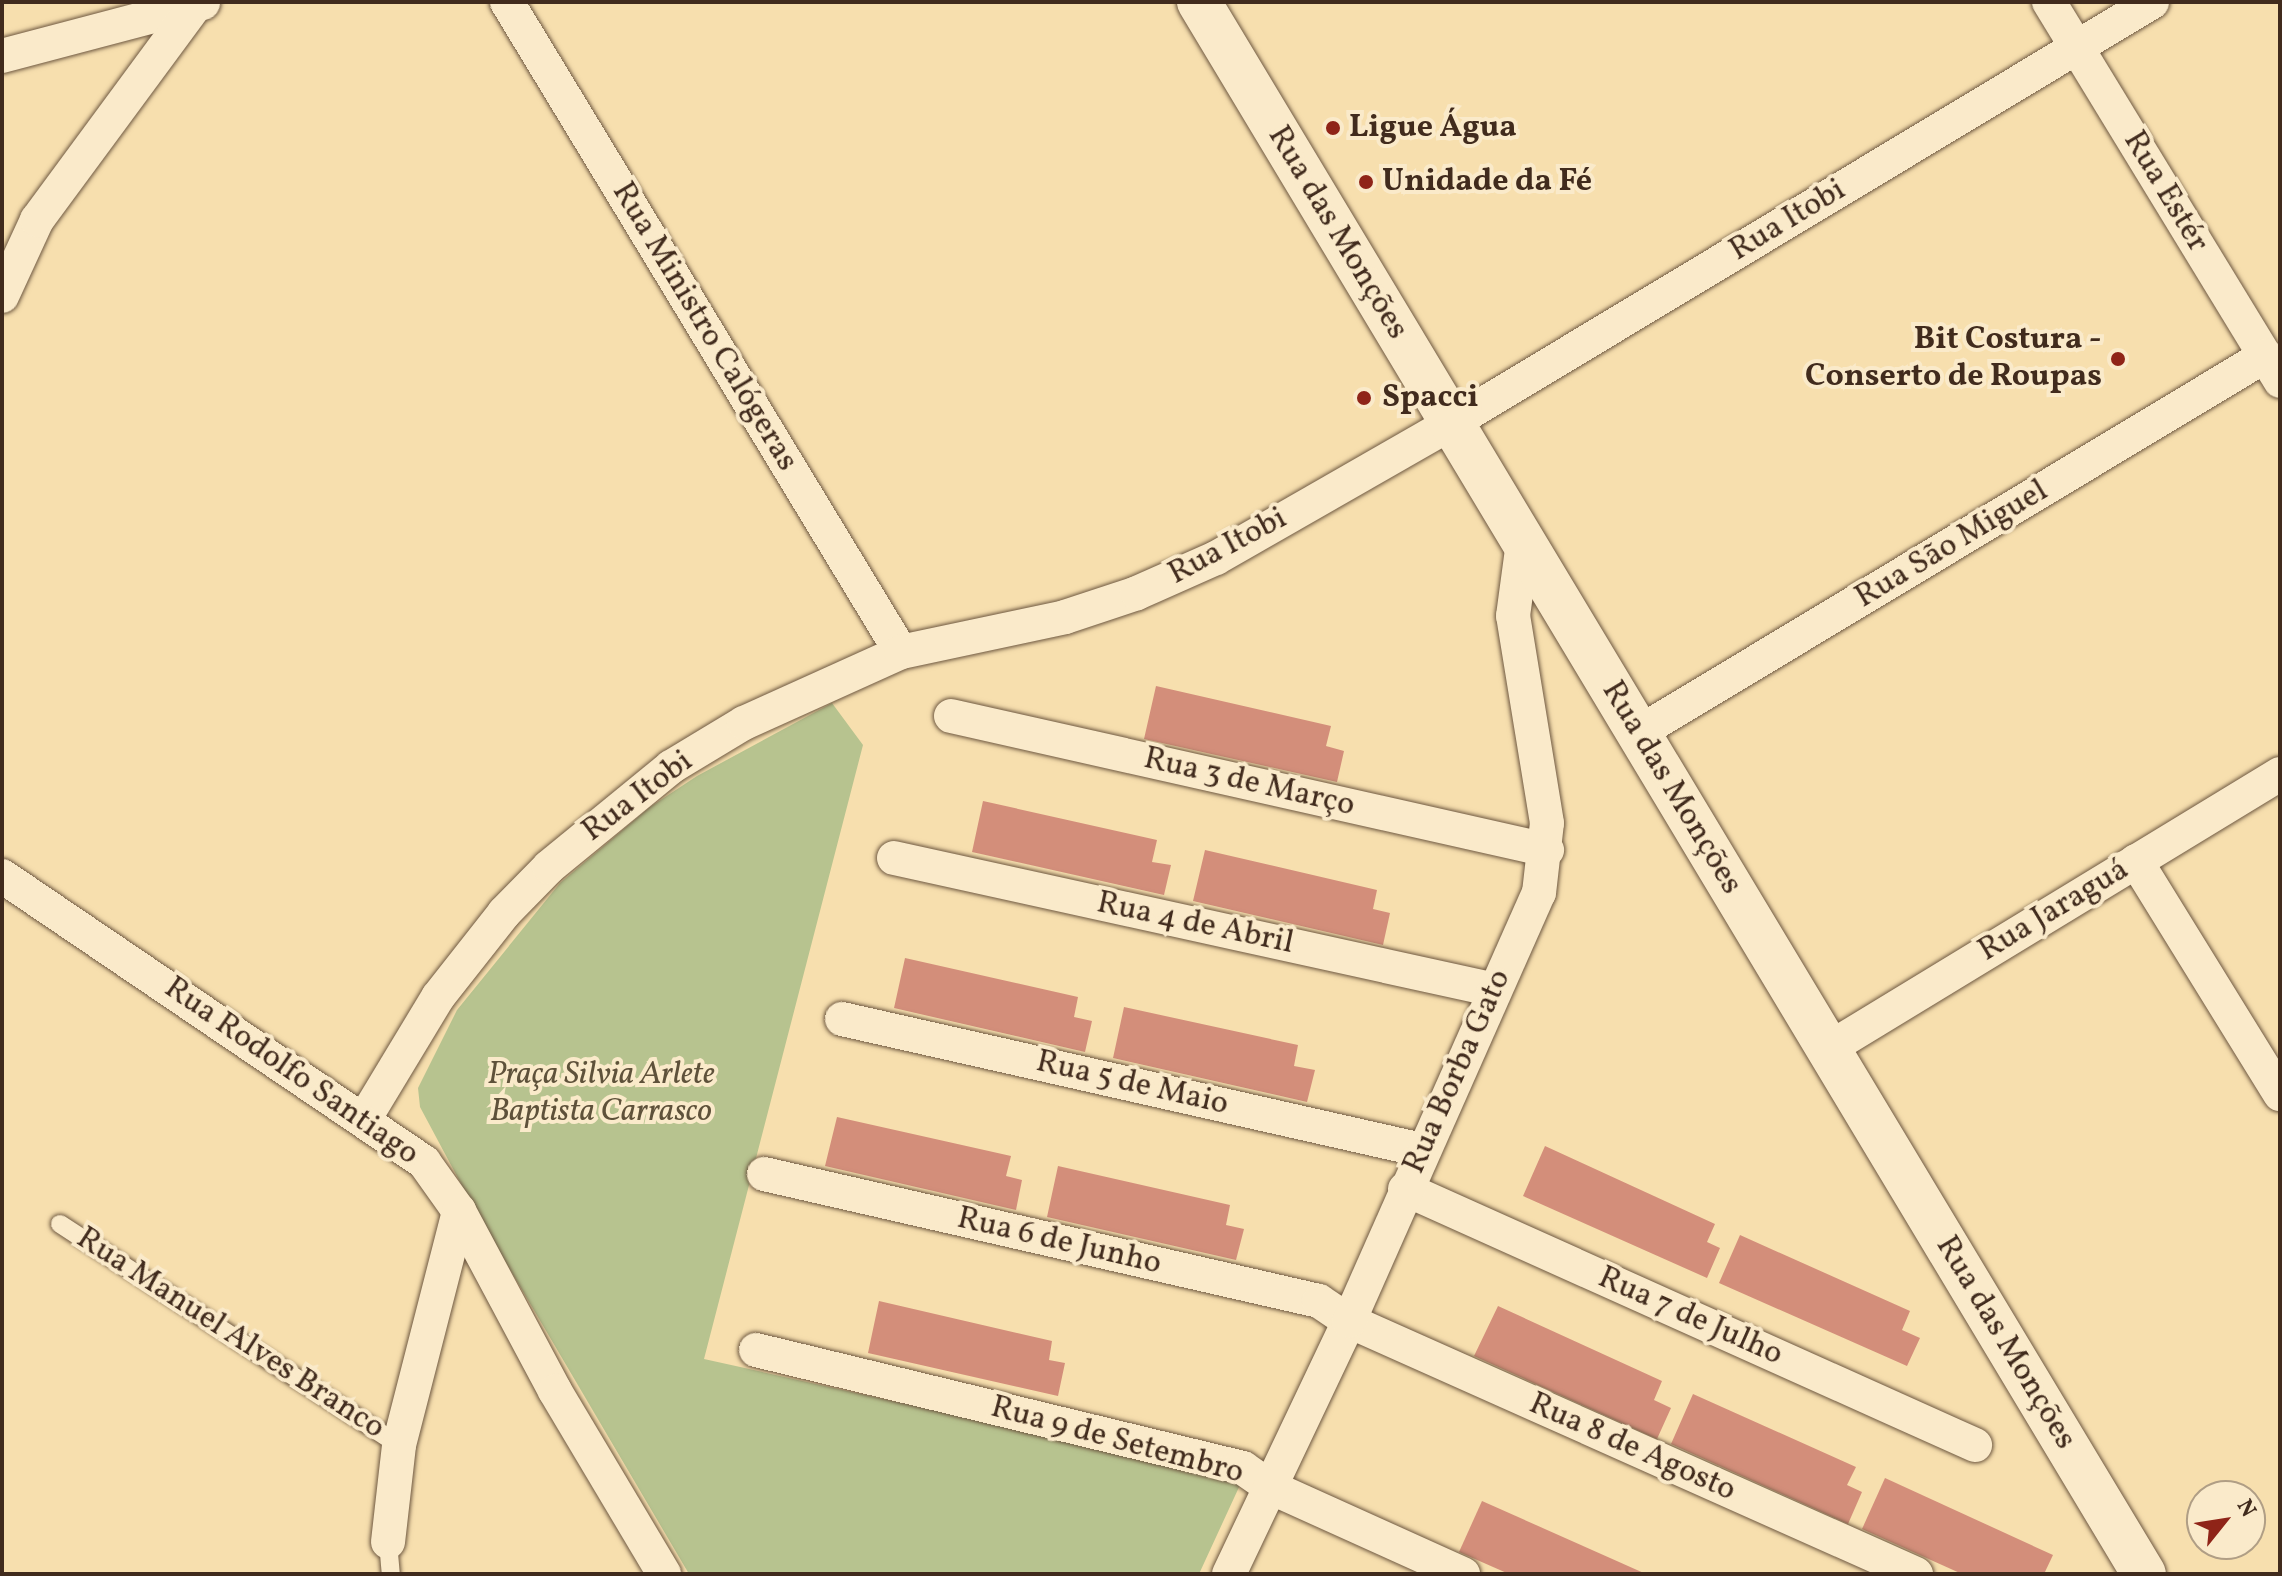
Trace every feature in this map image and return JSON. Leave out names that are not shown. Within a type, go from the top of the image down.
[{"type":"street","name":"Rua Ministro Calógeras","points":[[507,2],[901,652]]},
{"type":"street","name":"Rua das Monções","points":[[1199,2],[2144,1574]]},
{"type":"street","name":"Rua Estér","points":[[2049,2],[2272,369]]},
{"type":"street","name":"Rua Itobi","points":[[365,1118],[438,997],[504,913],[549,867],[671,767],[757,716],[901,652],[1065,617],[1137,593],[1216,558],[1452,423],[2152,2]]},
{"type":"street","points":[[2,56],[200,3]]},
{"type":"street","points":[[2,296],[37,220],[200,3]]},
{"type":"street","name":"Rua São Miguel","points":[[1638,733],[2272,369]]},
{"type":"street","name":"Rua Borba Gato","points":[[1229,1574],[1349,1321],[1422,1150],[1539,893],[1547,850],[1541,776],[1513,616],[1523,542]]},
{"type":"street","name":"Rua 3 de Março","points":[[951,716],[1547,850]]},
{"type":"street","name":"Rua Jaraguá","points":[[1828,1049],[2280,774]]},
{"type":"street","name":"Rua 4 de Abril","points":[[894,858],[1495,990]]},
{"type":"street","points":[[2136,861],[2280,1094]]},
{"type":"street","name":"Rua Rodolfo Santiago","points":[[2,876],[365,1118],[424,1162],[459,1211],[555,1391],[664,1574]]},
{"type":"street","name":"Rua 5 de Maio","points":[[842,1019],[1422,1150]]},
{"type":"street","name":"Rua 6 de Junho","points":[[764,1174],[1319,1301],[1349,1321]]},
{"type":"street","name":"Rua 7 de Julho","points":[[1405,1189],[1975,1445]]},
{"type":"street","name":"Rua Manuel Alves Branco","points":[[390,1558],[399,1445],[459,1211]]},
{"type":"street","name":"Rua 8 de Agosto","points":[[1349,1321],[1916,1574]]},
{"type":"street","name":"Rua 9 de Setembro","points":[[756,1350],[1243,1468],[1270,1487],[1463,1574]]},
{"type":"lane","name":"Rua Manuel Alves Branco","points":[[60,1224],[399,1445]]},
{"type":"green space","name":"Praça Silvia Arlete Baptista Carrasco","points":[[832,703],[863,745],[704,1359],[1238,1478],[1240,1485],[1199,1574],[689,1574],[475,1210],[420,1107],[418,1088],[457,1010],[560,883],[650,807],[697,776]]},
{"type":"building","points":[[1156,686],[1331,726],[1326,746],[1344,751],[1337,782],[1144,739]]},
{"type":"building","points":[[983,801],[1157,840],[1152,862],[1171,865],[1164,895],[972,852]]},
{"type":"building","points":[[1205,850],[1377,890],[1373,909],[1390,913],[1383,945],[1193,901]]},
{"type":"building","points":[[905,958],[1078,997],[1074,1017],[1092,1021],[1085,1052],[894,1008]]},
{"type":"building","points":[[1124,1007],[1298,1045],[1294,1066],[1315,1070],[1307,1102],[1113,1058]]},
{"type":"building","points":[[837,1117],[1011,1156],[1006,1176],[1022,1180],[1016,1210],[825,1166]]},
{"type":"building","points":[[1545,1146],[1715,1224],[1707,1242],[1720,1248],[1707,1278],[1523,1196]]},
{"type":"building","points":[[1058,1166],[1230,1205],[1226,1225],[1244,1229],[1236,1260],[1047,1217]]},
{"type":"building","points":[[1740,1235],[1910,1311],[1902,1330],[1920,1338],[1907,1366],[1719,1283]]},
{"type":"building","points":[[879,1301],[1052,1341],[1049,1360],[1065,1363],[1058,1396],[868,1353]]},
{"type":"building","points":[[1498,1306],[1662,1381],[1654,1400],[1671,1408],[1657,1439],[1474,1356]]},
{"type":"building","points":[[1693,1394],[1856,1467],[1847,1485],[1862,1492],[1848,1524],[1671,1444]]},
{"type":"building","points":[[1885,1478],[2053,1555],[2044,1574],[1962,1574],[1862,1529]]},
{"type":"building","points":[[1482,1501],[1646,1574],[1509,1574],[1459,1552]]},
{"type":"place","name":"Ligue Água","points":[[1333,128]]},
{"type":"place","name":"Unidade da Fé","points":[[1366,182]]},
{"type":"place","name":"Bit Costura - Conserto de Roupas","points":[[2118,359]]},
{"type":"place","name":"Spacci","points":[[1364,398]]}]
